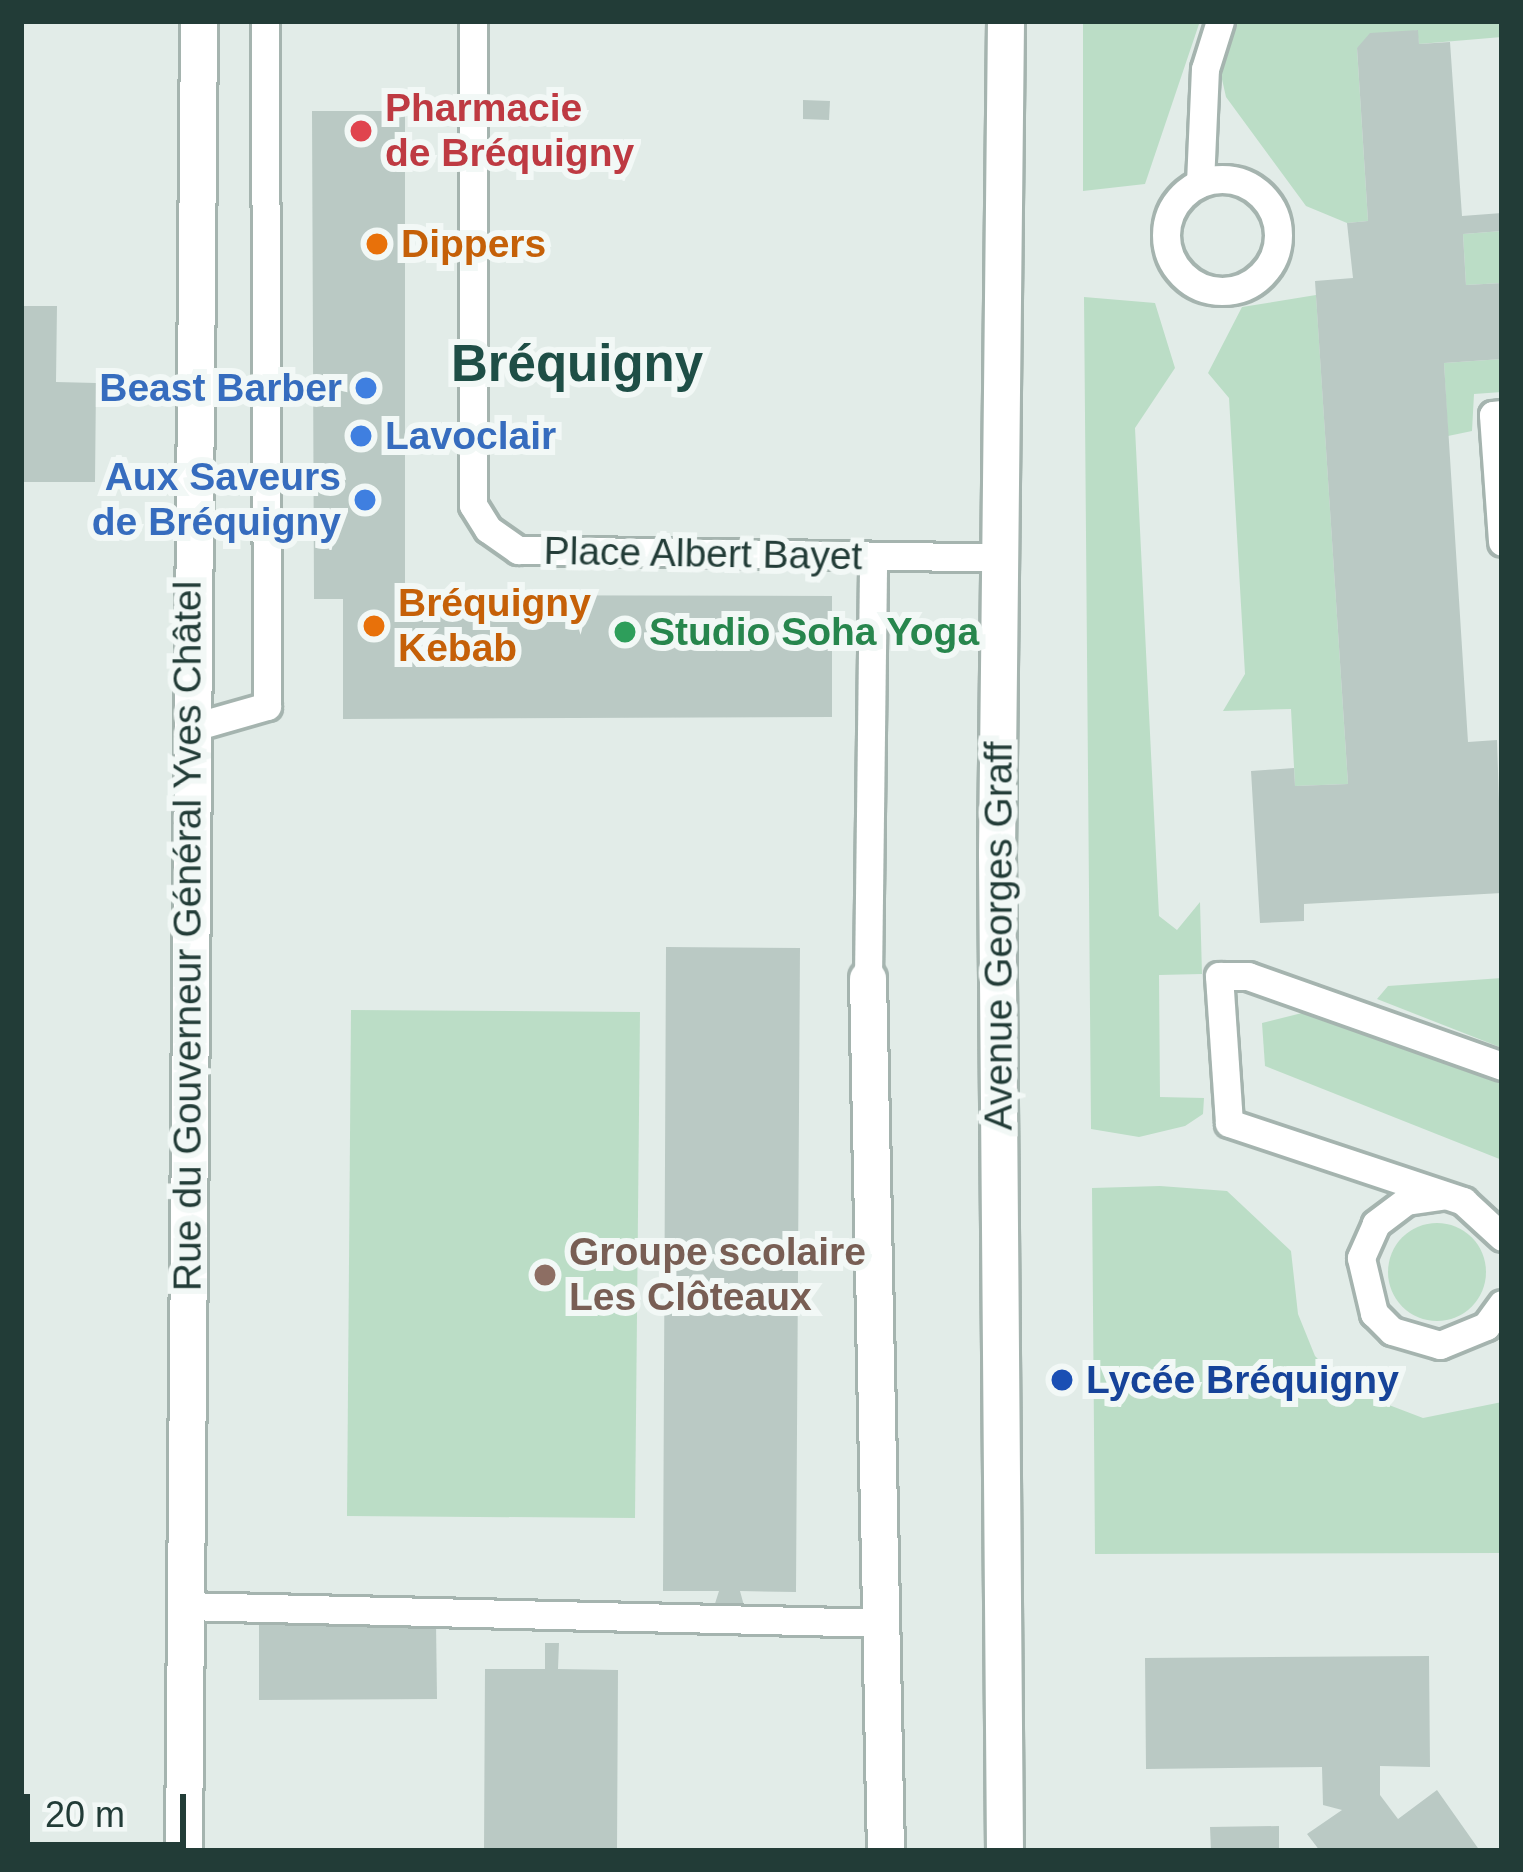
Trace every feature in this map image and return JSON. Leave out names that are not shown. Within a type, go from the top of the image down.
[{"type":"street","name":"Rue du Gouverneur Général Yves Châtel","points":[[184,1851],[199,21]]},
{"type":"street","name":"Avenue Georges Graff","points":[[1005,1851],[997,992],[1006,21]]},
{"type":"street","points":[[868,979],[886,1851]]},
{"type":"lane","points":[[190,728],[266,706],[265,21]]},
{"type":"lane","name":"Place Albert Bayet","points":[[473,21],[473,505],[488,529],[518,550],[1004,558]]},
{"type":"lane","points":[[1200,183],[1254,188],[1276,219],[1275,255],[1251,284],[1215,291],[1173,260],[1174,208],[1200,183],[1204,69],[1220,21]]},
{"type":"lane","points":[[1502,414],[1493,415],[1502,542]]},
{"type":"lane","points":[[868,979],[873,558]]},
{"type":"lane","points":[[1502,1066],[1248,976],[1219,976],[1229,1123],[1463,1201],[1502,1237]]},
{"type":"lane","points":[[1463,1201],[1425,1196],[1390,1210],[1361,1258],[1365,1296],[1392,1331],[1440,1345],[1486,1326],[1502,1304]]},
{"type":"lane","points":[[184,1606],[884,1623]]},
{"type":"green space","points":[[1083,21],[1200,21],[1145,184],[1083,191]]},
{"type":"green space","points":[[1236,21],[1502,21],[1502,37],[1419,44],[1417,30],[1357,48],[1368,221],[1347,223],[1306,206],[1226,97],[1219,66]]},
{"type":"green space","points":[[1502,231],[1502,283],[1466,285],[1463,234]]},
{"type":"green space","points":[[1316,295],[1348,784],[1295,786],[1291,709],[1223,711],[1245,674],[1229,398],[1208,373],[1242,307]]},
{"type":"green space","points":[[1084,297],[1155,303],[1175,368],[1135,428],[1159,916],[1177,930],[1200,902],[1202,974],[1159,975],[1160,1097],[1204,1098],[1203,1114],[1185,1126],[1139,1137],[1091,1129]]},
{"type":"green space","points":[[1502,359],[1502,392],[1474,394],[1472,431],[1448,436],[1444,363]]},
{"type":"green space","points":[[1502,978],[1502,1048],[1377,999],[1388,986]]},
{"type":"green space","points":[[351,1010],[640,1012],[635,1518],[347,1516]]},
{"type":"green space","points":[[1306,1012],[1502,1080],[1502,1160],[1265,1066],[1262,1023]]},
{"type":"green space","points":[[1092,1188],[1227,1191],[1291,1251],[1298,1314],[1315,1356],[1347,1389],[1423,1418],[1502,1402],[1502,1553],[1095,1554]]},
{"type":"green space","points":[[1437,1223],[1456,1227],[1471,1238],[1482,1253],[1486,1272],[1482,1291],[1471,1306],[1456,1317],[1437,1321],[1418,1317],[1403,1306],[1392,1291],[1388,1272],[1392,1253],[1403,1238],[1418,1227]]},
{"type":"building","points":[[1418,30],[1419,44],[1450,42],[1462,216],[1502,213],[1502,231],[1463,234],[1466,285],[1502,283],[1502,359],[1444,363],[1468,742],[1497,740],[1502,893],[1304,904],[1304,921],[1260,923],[1251,771],[1294,768],[1295,786],[1348,784],[1315,281],[1353,278],[1347,223],[1368,221],[1357,48],[1370,33]]},
{"type":"building","points":[[803,100],[830,101],[829,120],[803,119]]},
{"type":"building","points":[[312,111],[405,111],[405,595],[832,596],[832,717],[343,719],[343,599],[314,599]]},
{"type":"building","points":[[21,306],[57,306],[56,382],[96,383],[95,482],[21,482]]},
{"type":"building","points":[[666,947],[800,948],[796,1592],[740,1591],[746,1613],[712,1613],[719,1591],[663,1591]]},
{"type":"building","points":[[259,1622],[436,1622],[437,1699],[259,1700]]},
{"type":"building","points":[[545,1643],[559,1643],[558,1669],[618,1670],[617,1851],[484,1851],[485,1669],[545,1669]]},
{"type":"building","points":[[1429,1656],[1430,1767],[1380,1766],[1380,1795],[1398,1819],[1437,1790],[1480,1851],[1320,1851],[1307,1834],[1342,1810],[1323,1805],[1322,1767],[1146,1769],[1145,1658]]},
{"type":"building","points":[[1279,1826],[1279,1851],[1211,1851],[1210,1827]]},
{"type":"place","name":"Pharmacie de Bréquigny","points":[[361,131]]},
{"type":"place","name":"Dippers","points":[[377,244]]},
{"type":"place","name":"Beast Barber","points":[[366,388]]},
{"type":"place","name":"Lavoclair","points":[[361,436]]},
{"type":"place","name":"Aux Saveurs de Bréquigny","points":[[365,500]]},
{"type":"place","name":"Bréquigny Kebab","points":[[374,626]]},
{"type":"place","name":"Studio Soha Yoga","points":[[625,632]]},
{"type":"place","name":"Groupe scolaire Les Clôteaux","points":[[545,1275]]},
{"type":"place","name":"Lycée Bréquigny","points":[[1062,1380]]},
{"type":"district","name":"Bréquigny","points":[[577,364]]}]
